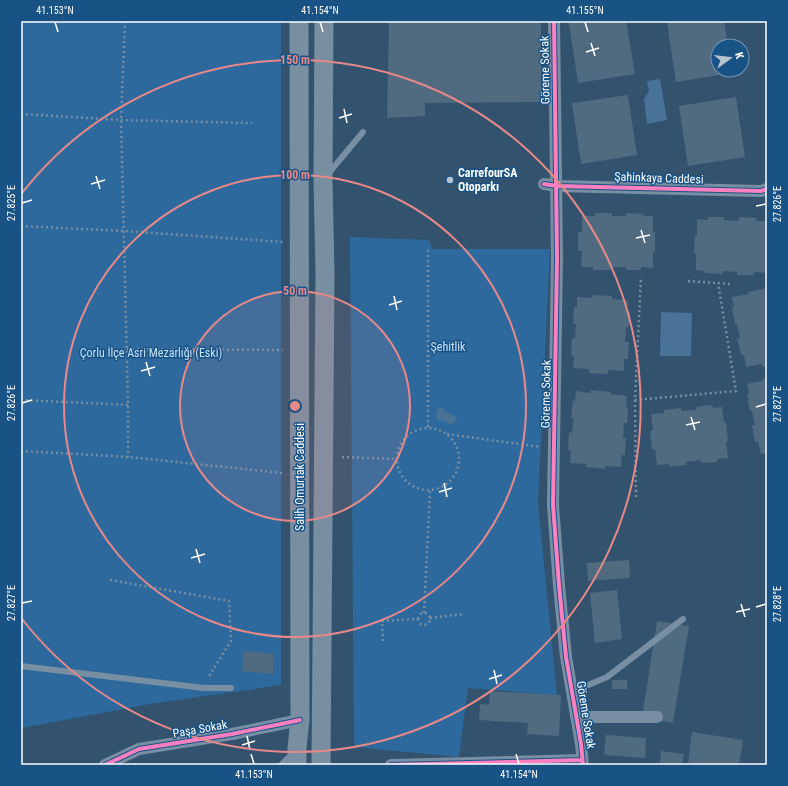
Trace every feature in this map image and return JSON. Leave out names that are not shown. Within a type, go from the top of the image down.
[{"type":"main road","name":"Salih Omurtak Caddesi","points":[[297,757],[300,720],[299,21]]},
{"type":"main road","name":"Salih Omurtak Caddesi","points":[[321,765],[325,283],[323,179],[324,21]]},
{"type":"street","name":"Göreme Sokak","points":[[554,21],[557,258],[554,505],[559,585],[566,656],[581,744],[582,763]]},
{"type":"street","name":"Şahinkaya Caddesi","points":[[544,184],[556,186],[765,191]]},
{"type":"street","points":[[576,717],[657,717]]},
{"type":"street","name":"Paşa Sokak","points":[[105,765],[139,749],[232,734],[300,720]]},
{"type":"street","points":[[391,765],[582,763]]},
{"type":"lane","points":[[323,179],[363,132]]},
{"type":"lane","points":[[572,689],[586,686],[607,677],[683,619]]},
{"type":"lane","points":[[21,666],[204,688],[231,688]]},
{"type":"lane","points":[[282,765],[297,757]]},
{"type":"path","points":[[125,21],[121,120],[125,231],[128,457]]},
{"type":"path","points":[[21,114],[121,120],[252,123]]},
{"type":"path","points":[[21,226],[125,231],[284,242]]},
{"type":"path","points":[[428,247],[428,427]]},
{"type":"path","points":[[636,497],[636,400],[641,277]]},
{"type":"path","points":[[688,281],[731,284]]},
{"type":"path","points":[[636,400],[736,391],[718,283]]},
{"type":"path","points":[[127,349],[284,350]]},
{"type":"path","points":[[21,400],[128,405]]},
{"type":"path","points":[[428,427],[435,428],[447,434],[452,439],[458,451],[459,458],[457,471],[449,482],[443,486],[430,490],[418,489],[407,482],[399,471],[396,459],[398,448],[404,438],[412,431],[428,427]]},
{"type":"path","points":[[447,434],[542,447]]},
{"type":"path","points":[[21,451],[128,457],[284,473]]},
{"type":"path","points":[[342,457],[396,459]]},
{"type":"path","points":[[424,613],[430,490]]},
{"type":"path","points":[[110,580],[229,601],[231,641],[207,678]]},
{"type":"path","points":[[424,613],[430,618]]},
{"type":"path","points":[[418,619],[420,615],[424,613]]},
{"type":"path","points":[[430,618],[463,614]]},
{"type":"path","points":[[418,619],[420,623],[424,625],[428,624],[430,618]]},
{"type":"path","points":[[383,641],[382,621],[418,619]]},
{"type":"green space","name":"Çorlu İlçe Asri Mezarlığı (Eski)","points":[[21,21],[281,21],[281,685],[150,704],[21,728]]},
{"type":"green space","name":"Şehitlik","points":[[350,237],[429,240],[432,249],[550,249],[538,503],[557,695],[468,688],[459,757],[354,747]]},
{"type":"shaded area","points":[[660,79],[667,120],[647,124],[644,99],[649,91],[647,81]]},
{"type":"shaded area","points":[[661,312],[692,313],[691,356],[660,356]]},
{"type":"shaded area","points":[[439,406],[458,418],[451,425],[445,421],[437,420],[436,413]]},
{"type":"building","points":[[389,21],[541,21],[541,102],[425,103],[425,116],[387,118]]},
{"type":"building","points":[[580,21],[626,21],[635,74],[578,83],[569,23]]},
{"type":"building","points":[[724,21],[727,38],[710,38],[710,77],[676,82],[667,22]]},
{"type":"building","points":[[628,95],[637,155],[581,164],[572,103]]},
{"type":"building","points":[[736,97],[745,157],[688,166],[679,106]]},
{"type":"building","points":[[595,213],[612,213],[612,216],[626,216],[626,213],[653,216],[655,252],[653,252],[653,268],[641,267],[641,270],[626,270],[626,267],[611,267],[610,270],[593,270],[593,267],[581,267],[582,251],[578,251],[578,232],[582,232],[582,216],[595,216]]},
{"type":"building","points":[[708,217],[724,217],[724,220],[739,221],[739,217],[757,218],[756,221],[767,221],[767,273],[754,272],[754,275],[737,275],[737,272],[723,271],[723,274],[705,273],[705,271],[696,270],[696,254],[694,253],[695,235],[697,235],[697,219],[708,220]]},
{"type":"building","points":[[767,288],[767,367],[763,367],[762,364],[746,367],[744,355],[741,355],[737,338],[740,338],[737,324],[735,324],[732,297],[749,294],[748,292]]},
{"type":"building","points":[[593,295],[612,296],[612,299],[628,300],[627,311],[630,311],[629,327],[626,327],[625,342],[629,342],[628,359],[624,359],[624,371],[608,370],[608,374],[589,373],[589,369],[573,368],[574,356],[571,355],[572,338],[575,338],[576,324],[573,324],[574,307],[577,307],[577,297],[592,298]]},
{"type":"building","points":[[767,378],[767,453],[761,454],[758,442],[755,442],[752,425],[755,425],[752,411],[750,411],[747,384],[762,381],[762,379]]},
{"type":"building","points":[[591,390],[611,392],[611,394],[627,396],[627,423],[624,423],[623,438],[626,438],[625,455],[622,455],[621,467],[605,466],[605,469],[586,467],[586,464],[570,463],[571,450],[568,450],[569,432],[572,433],[574,418],[571,418],[573,401],[575,401],[576,391],[591,393]]},
{"type":"building","points":[[712,405],[713,408],[722,407],[724,422],[726,422],[728,458],[717,459],[717,462],[701,463],[701,460],[686,462],[686,465],[669,467],[669,464],[657,465],[655,449],[652,450],[650,431],[653,430],[651,414],[664,413],[664,410],[681,408],[681,411],[696,410],[695,407]]},
{"type":"building","points":[[629,560],[630,578],[588,581],[587,563]]},
{"type":"building","points":[[617,590],[622,639],[595,643],[590,593]]},
{"type":"building","points":[[657,621],[689,626],[673,723],[642,718]]},
{"type":"building","points":[[244,651],[274,654],[273,674],[242,671]]},
{"type":"building","points":[[612,680],[627,680],[627,689],[612,689]]},
{"type":"building","points":[[490,691],[561,695],[559,736],[527,734],[528,723],[479,720],[480,704],[489,705]]},
{"type":"building","points":[[692,732],[743,740],[739,765],[701,765],[688,763]]},
{"type":"building","points":[[606,735],[646,738],[645,758],[604,755]]},
{"type":"building","points":[[661,751],[684,754],[682,765],[660,765]]},
{"type":"cycle path","points":[[554,21],[557,258],[553,505],[566,657],[581,744],[583,765]]},
{"type":"cycle path","points":[[544,184],[557,186],[761,191],[767,189]]},
{"type":"cycle path","points":[[105,765],[139,749],[232,734],[300,720]]},
{"type":"cycle path","points":[[391,765],[582,760]]},
{"type":"place","name":"CarrefourSA Otoparkı","points":[[450,180]]}]
